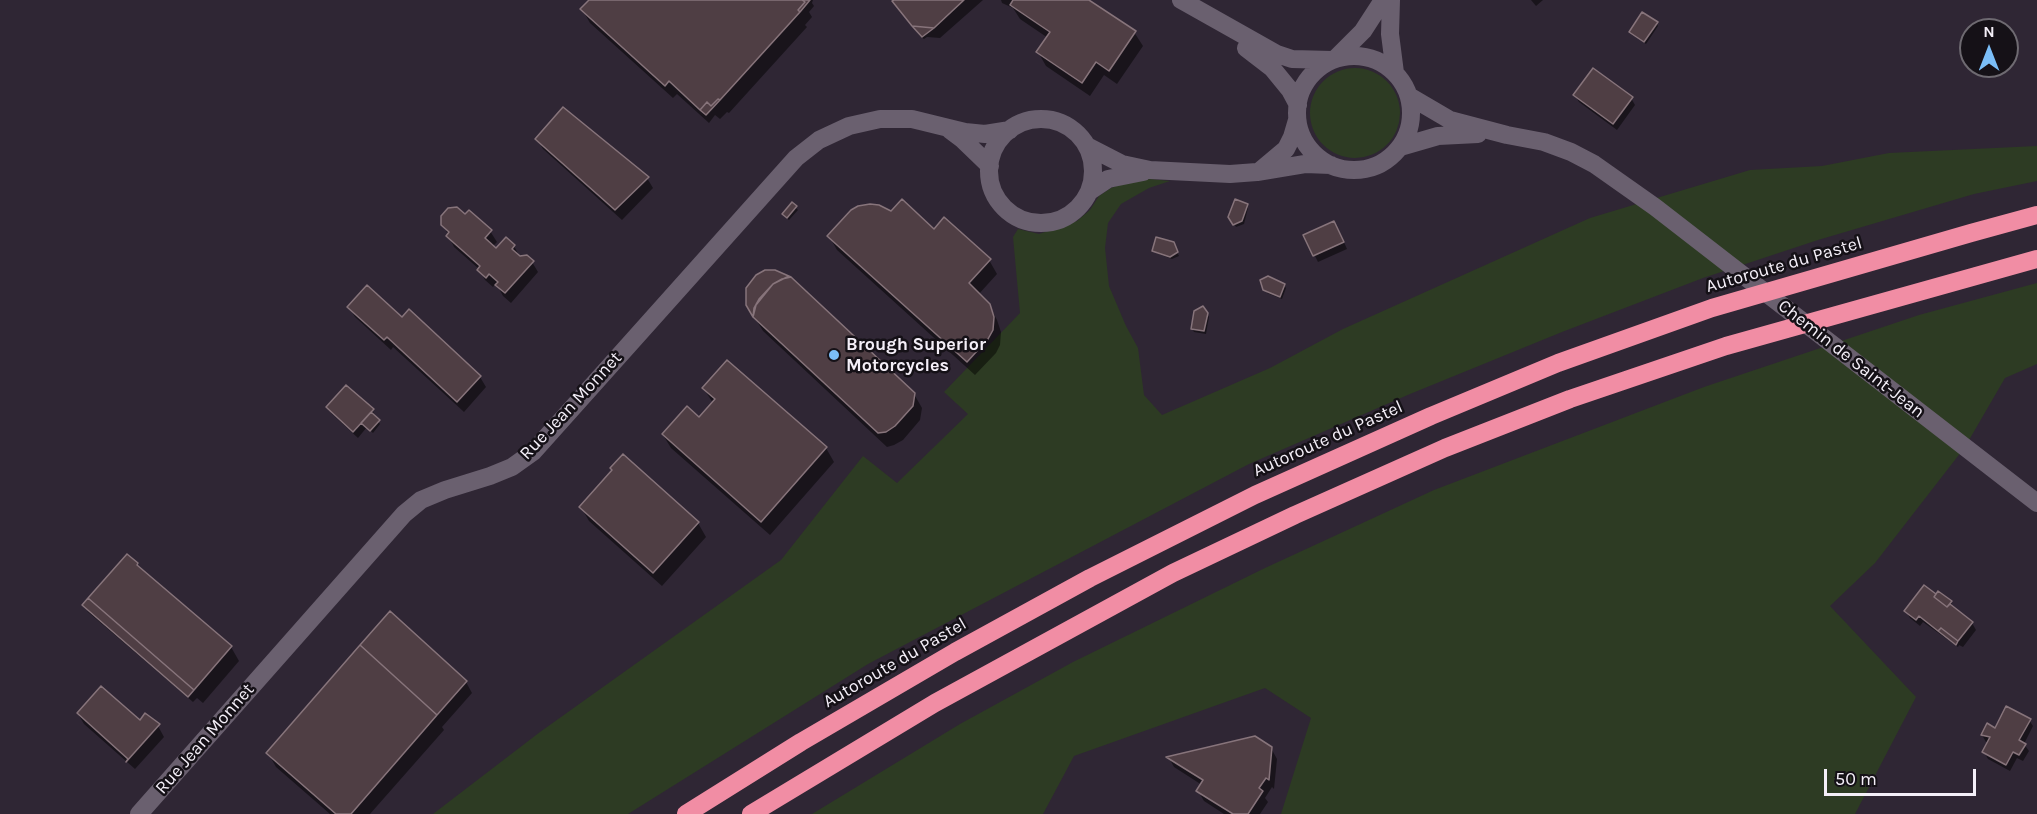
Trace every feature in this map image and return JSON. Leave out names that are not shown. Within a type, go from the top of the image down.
[{"type":"highway","name":"Autoroute du Pastel","points":[[686,814],[801,742],[944,658],[1090,578],[1255,495],[1421,420],[1558,363],[1712,308],[2037,216]]},
{"type":"highway","points":[[751,814],[935,703],[1173,573],[1445,448],[1570,399],[1726,346],[2037,259]]},
{"type":"street","points":[[1087,146],[1122,164],[1150,170],[1230,174],[1305,164],[1330,165],[1352,170],[1371,167],[1391,157],[1406,138],[1412,117],[1409,96],[1404,84],[1385,64],[1361,56],[1334,59],[1292,59],[1276,54],[1180,0]]},
{"type":"street","points":[[1257,172],[1286,149],[1292,137],[1300,95],[1309,78],[1323,64],[1334,59],[1363,31],[1383,0]]},
{"type":"street","points":[[1391,0],[1390,34],[1395,73]]},
{"type":"street","points":[[1204,15],[1272,68],[1290,90],[1298,112],[1300,131],[1312,151],[1330,165]]},
{"type":"street","name":"Chemin de Saint-Jean","points":[[1409,96],[1450,120],[1544,142],[1571,152],[1593,164],[1666,216],[2037,503]]},
{"type":"street","name":"Rue Jean Monnet","points":[[139,814],[404,514],[422,500],[512,467],[533,452],[796,158],[819,140],[849,126],[880,119],[912,119],[985,134],[1010,130]]},
{"type":"street","points":[[1033,120],[1058,122],[1079,136],[1087,146],[1094,168],[1090,191],[1074,212],[1062,219],[1049,223],[1029,222],[1011,213],[994,193],[990,180],[990,166],[996,146],[1010,130],[1033,120]]},
{"type":"street","name":"Rue Jean Monnet","points":[[946,127],[990,166]]},
{"type":"street","name":"Chemin de Saint-Jean","points":[[1400,147],[1438,136],[1455,134],[1507,135]]},
{"type":"street","points":[[1090,191],[1108,179],[1150,170]]},
{"type":"green space","points":[[1355,68],[1372,71],[1387,81],[1397,96],[1400,113],[1397,130],[1387,145],[1372,155],[1355,158],[1338,155],[1323,145],[1313,130],[1310,113],[1313,96],[1323,81],[1338,71]]},
{"type":"green space","points":[[2037,146],[2037,181],[1974,194],[1818,240],[1703,278],[1410,394],[1249,464],[868,664],[628,814],[433,814],[540,732],[781,560],[863,456],[897,483],[968,414],[944,392],[1020,313],[1013,237],[1018,229],[1039,234],[1077,221],[1090,210],[1099,196],[1111,188],[1130,181],[1150,179],[1170,181],[1149,188],[1121,204],[1108,223],[1105,248],[1109,286],[1138,348],[1144,395],[1162,415],[1270,368],[1343,329],[1590,218],[1750,170],[1822,166],[1889,153]]},
{"type":"green space","points":[[2037,283],[2037,364],[2005,378],[1965,447],[1875,563],[1830,606],[1916,697],[1855,814],[1281,814],[1311,718],[1265,688],[1074,756],[1043,814],[812,814],[960,724],[1073,662],[1265,568],[1434,490],[1704,387],[1919,315]]},
{"type":"building","points":[[589,0],[802,0],[805,2],[798,10],[800,12],[720,100],[718,99],[711,106],[707,102],[700,110],[669,81],[665,86],[580,9]]},
{"type":"building","points":[[802,0],[810,0],[800,12],[798,10],[805,2]]},
{"type":"building","points":[[964,0],[934,28],[912,26],[892,1]]},
{"type":"building","points":[[1013,0],[1089,0],[1136,31],[1109,71],[1096,62],[1082,83],[1036,52],[1050,32],[1010,5]]},
{"type":"building","points":[[1642,12],[1658,22],[1644,42],[1629,32]]},
{"type":"building","points":[[912,26],[934,28],[922,37]]},
{"type":"building","points":[[1593,68],[1633,97],[1613,124],[1573,95]]},
{"type":"building","points":[[718,99],[720,100],[706,115],[700,110],[707,102],[711,106]]},
{"type":"building","points":[[563,107],[649,177],[615,210],[535,139]]},
{"type":"building","points":[[902,199],[934,229],[944,217],[991,259],[969,283],[990,304],[994,317],[993,330],[967,362],[827,236],[851,210],[858,206],[879,205],[891,211]]},
{"type":"building","points":[[1235,199],[1248,204],[1242,221],[1233,225],[1228,217]]},
{"type":"building","points":[[792,202],[797,206],[787,218],[782,214]]},
{"type":"building","points":[[457,207],[465,214],[469,210],[492,230],[485,238],[496,248],[506,237],[515,245],[512,249],[520,256],[527,255],[534,261],[505,293],[495,285],[498,282],[489,274],[486,278],[477,270],[480,266],[446,236],[449,232],[441,225],[441,216],[448,208]]},
{"type":"building","points":[[1334,221],[1344,242],[1313,256],[1303,235]]},
{"type":"building","points":[[1156,237],[1174,242],[1178,252],[1170,257],[1152,251]]},
{"type":"building","points":[[765,270],[775,270],[791,277],[773,284],[756,305],[753,317],[746,305],[746,288],[756,275]]},
{"type":"building","points":[[1268,276],[1285,284],[1280,297],[1263,290],[1260,280]]},
{"type":"building","name":"Brough Superior Motorcycles","points":[[791,277],[915,393],[913,406],[895,426],[886,432],[878,433],[753,317],[754,308],[759,299],[773,284]]},
{"type":"building","points":[[367,285],[402,317],[409,309],[481,376],[457,402],[387,337],[384,340],[347,307]]},
{"type":"building","points":[[1203,306],[1208,313],[1204,331],[1191,329],[1194,311]]},
{"type":"building","points":[[727,360],[827,447],[761,522],[662,434],[687,406],[699,417],[715,399],[702,388]]},
{"type":"building","points":[[346,385],[374,409],[353,432],[326,407]]},
{"type":"building","points":[[371,412],[380,420],[370,431],[361,423]]},
{"type":"building","points":[[623,454],[699,522],[653,573],[579,507]]},
{"type":"building","points":[[127,554],[232,646],[194,690],[88,598]]},
{"type":"building","points":[[1924,585],[1947,607],[1950,604],[1973,622],[1958,641],[1941,628],[1938,631],[1919,616],[1916,620],[1904,611]]},
{"type":"building","points":[[1938,591],[1952,601],[1947,607],[1934,597]]},
{"type":"building","points":[[88,598],[194,690],[188,697],[82,605]]},
{"type":"building","points":[[390,611],[467,681],[437,715],[360,645]]},
{"type":"building","points":[[1941,628],[1958,641],[1956,645],[1938,631]]},
{"type":"building","points":[[360,645],[437,715],[351,814],[336,814],[266,753]]},
{"type":"building","points":[[101,686],[140,720],[145,713],[160,724],[126,762],[128,759],[77,713]]},
{"type":"building","points":[[2006,706],[2031,719],[2019,740],[2026,744],[2019,755],[2013,752],[2006,765],[1982,752],[1990,737],[1981,735],[1987,723],[1995,728]]},
{"type":"building","points":[[1255,736],[1272,747],[1269,780],[1266,778],[1259,788],[1263,791],[1248,814],[1233,814],[1196,791],[1203,780],[1166,757]]},
{"type":"place","name":"Brough Superior Motorcycles","points":[[834,355]]}]
